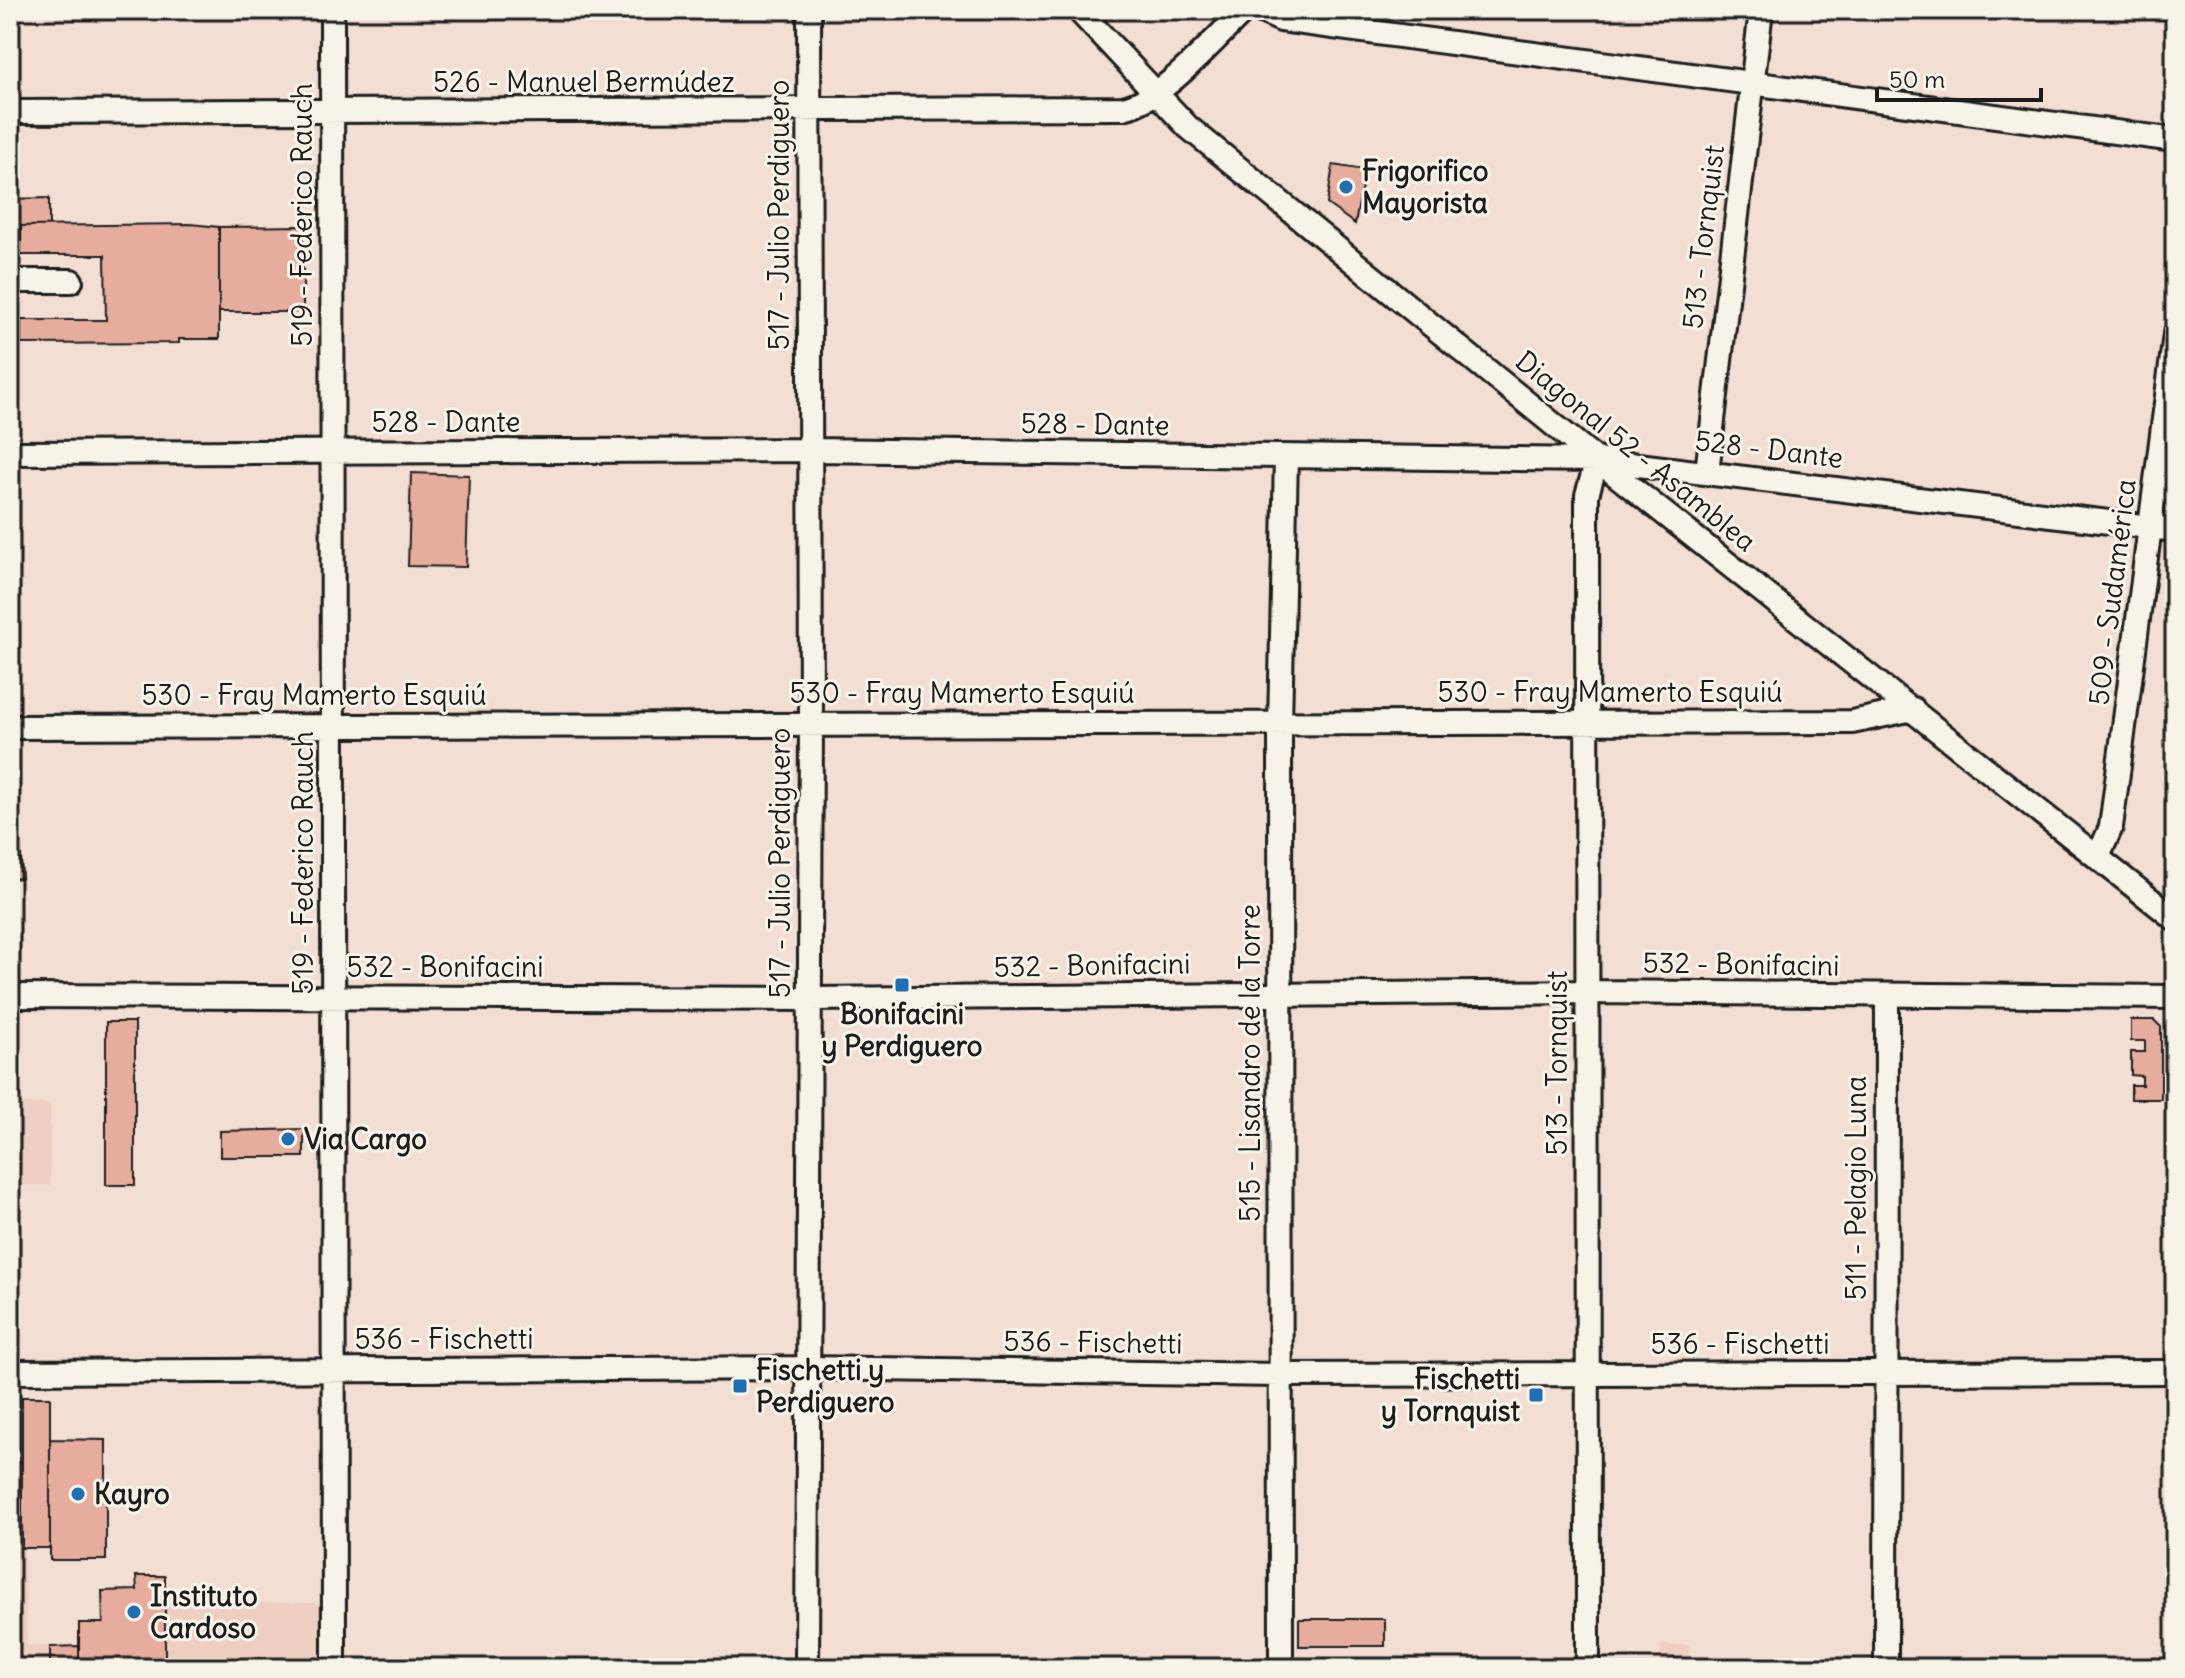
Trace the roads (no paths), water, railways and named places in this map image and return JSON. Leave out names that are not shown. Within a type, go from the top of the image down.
[{"type":"street","name":"519 - Federico Rauch","points":[[332,10],[334,1668]]},
{"type":"street","name":"517 - Julio Perdiguero","points":[[807,1668],[811,722],[809,10]]},
{"type":"street","name":"Diagonal 52 - Asamblea","points":[[1078,10],[1188,127],[1597,460],[2099,855],[2175,919]]},
{"type":"street","points":[[1154,94],[1245,10]]},
{"type":"street","points":[[1259,10],[1281,20],[2175,140]]},
{"type":"street","name":"513 - Tornquist","points":[[1707,472],[1761,10]]},
{"type":"street","name":"526 - Manuel Bermúdez","points":[[10,112],[1123,108],[1137,105],[1154,94]]},
{"type":"street","points":[[10,281],[71,281]]},
{"type":"street","name":"509 - Sudamérica","points":[[2099,855],[2111,827],[2175,334]]},
{"type":"street","name":"528 - Dante","points":[[10,453],[810,450],[1597,460],[2175,530]]},
{"type":"street","name":"515 - Lisandro de la Torre","points":[[1281,1668],[1280,724],[1286,457]]},
{"type":"street","name":"513 - Tornquist","points":[[1588,1668],[1588,484],[1597,460]]},
{"type":"street","name":"530 - Fray Mamerto Esquiú","points":[[10,727],[811,722],[1852,722],[1913,709]]},
{"type":"street","name":"532 - Bonifacini","points":[[10,996],[810,999],[1587,992],[1887,997],[2175,997]]},
{"type":"street","name":"511 - Pelagio Luna","points":[[1886,1668],[1887,997]]},
{"type":"street","name":"536 - Fischetti","points":[[10,1372],[806,1368],[1280,1375],[2175,1372]]},
{"type":"place","name":"Frigorifico Mayorista","points":[[1346,187]]},
{"type":"place","name":"Bonifacini y Perdiguero","points":[[902,985]]},
{"type":"place","name":"Via Cargo","points":[[288,1139]]},
{"type":"place","name":"Fischetti y Perdiguero","points":[[740,1386]]},
{"type":"place","name":"Fischetti y Tornquist","points":[[1536,1395]]},
{"type":"place","name":"Kayro","points":[[78,1494]]},
{"type":"place","name":"Instituto Cardoso","points":[[134,1612]]}]
